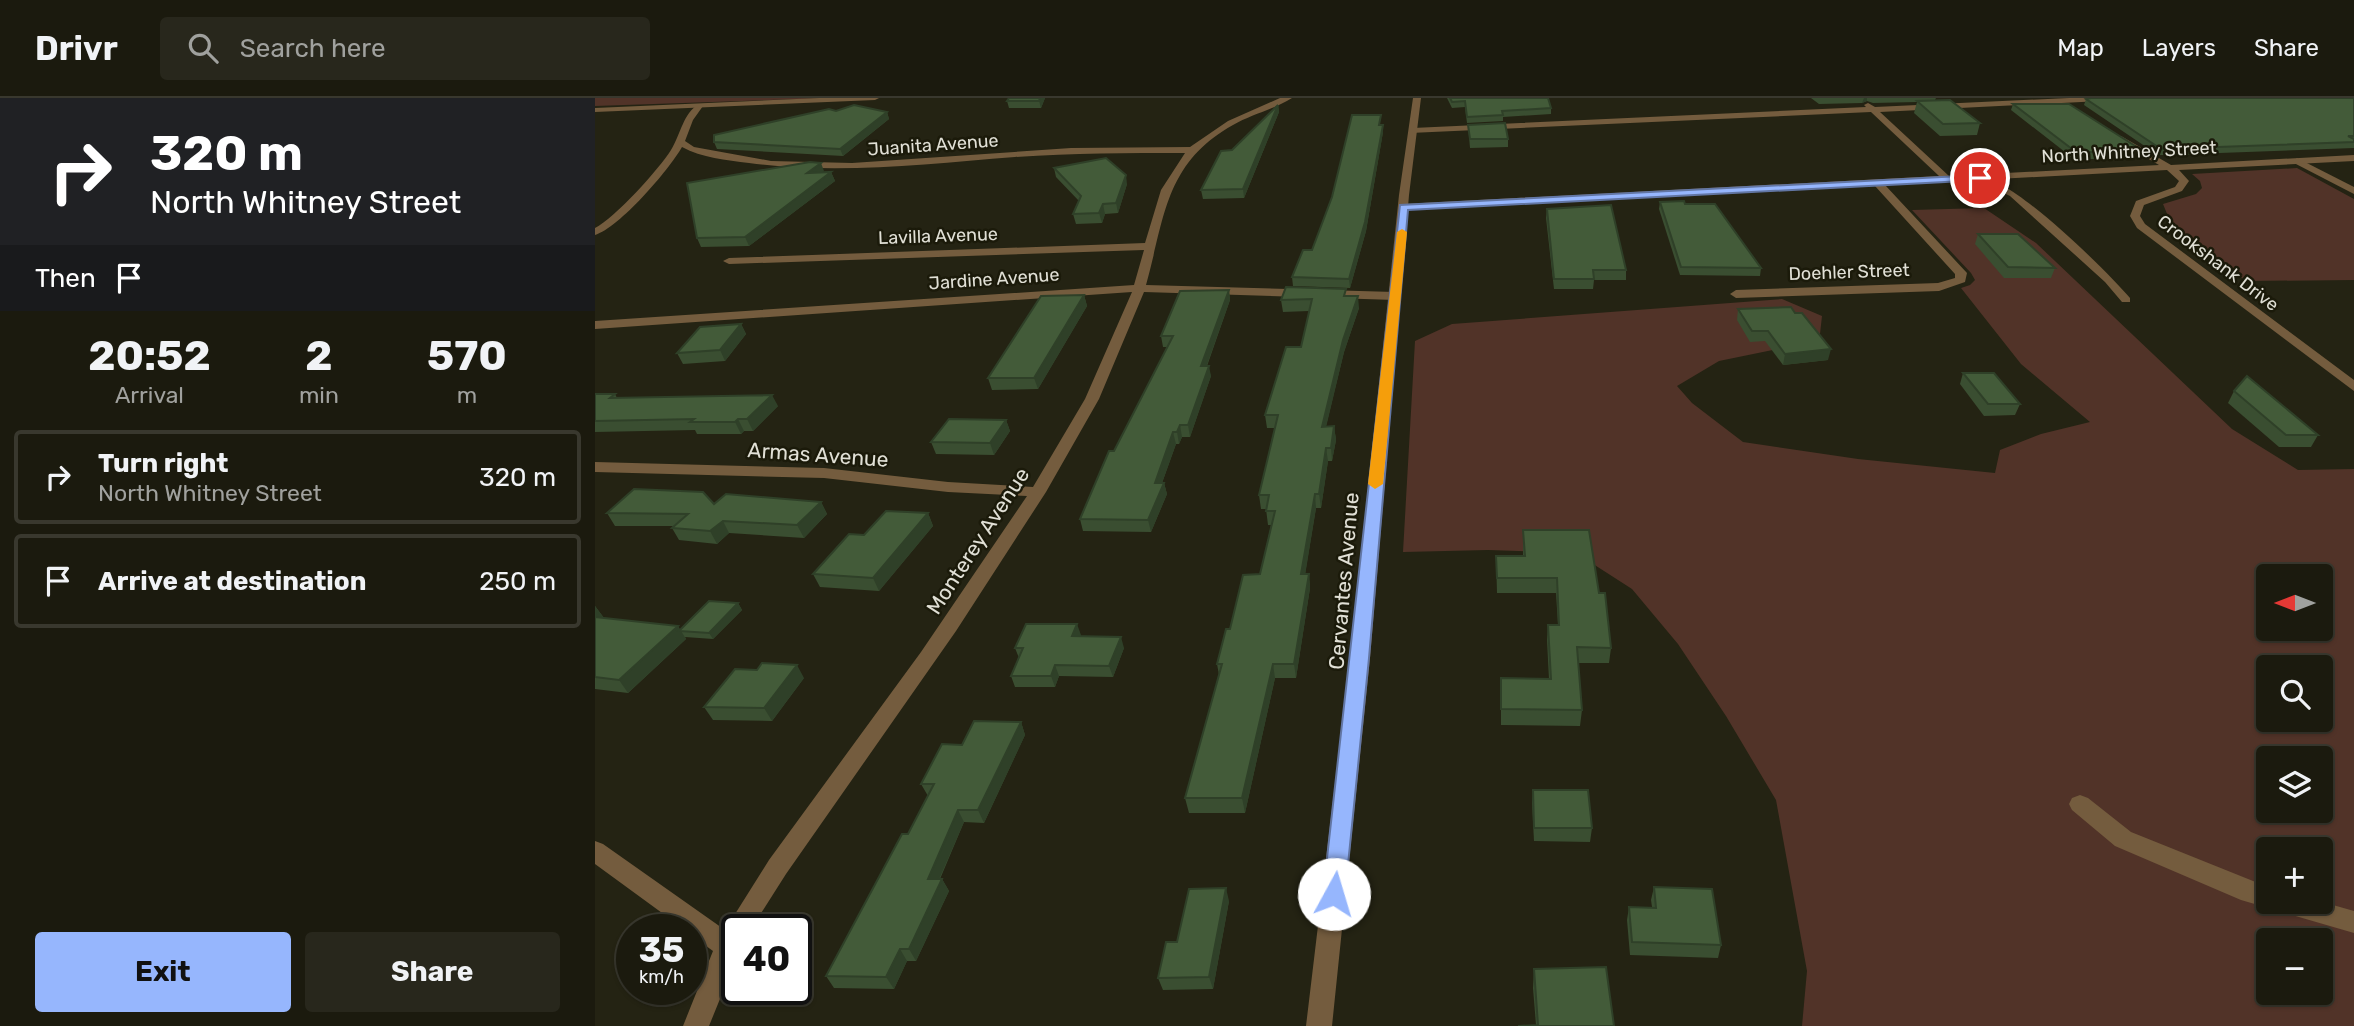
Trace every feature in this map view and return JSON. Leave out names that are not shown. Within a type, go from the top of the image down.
[{"type":"street","points":[[595,110],[875,98]]},
{"type":"street","name":"Monterey Avenue","points":[[746,914],[767,878],[903,694],[1038,492],[1087,408],[1113,355],[1139,288],[1163,199],[1176,171],[1192,150],[1233,121],[1288,98]]},
{"type":"street","name":"Cervantes Avenue","points":[[1319,1026],[1359,671],[1403,207],[1417,98]]},
{"type":"street","points":[[1860,98],[1947,180]]},
{"type":"street","points":[[1413,131],[2121,98]]},
{"type":"street","points":[[2062,99],[2076,108]]},
{"type":"street","points":[[595,232],[605,227],[631,202],[681,142],[685,124],[699,106]]},
{"type":"street","points":[[2111,132],[2169,168]]},
{"type":"street","name":"Juanita Avenue","points":[[681,142],[692,149],[719,156],[805,167],[899,165],[1065,151],[1192,150]]},
{"type":"street","name":"North Whitney Street","points":[[1403,207],[2354,158]]},
{"type":"street","name":"Crookshank Drive","points":[[2169,168],[2182,178],[2184,184],[2175,192],[2140,203],[2134,216],[2141,226],[2354,387]]},
{"type":"street","name":"Doehler Street","points":[[1736,294],[1939,287],[1961,280],[1961,273],[1878,183]]},
{"type":"street","name":"Lavilla Avenue","points":[[729,261],[1149,246]]},
{"type":"street","name":"Jardine Avenue","points":[[595,325],[1139,288],[1395,296]]},
{"type":"street","name":"Armas Avenue","points":[[595,467],[824,473],[949,487],[1038,492]]},
{"type":"street","points":[[2080,804],[2123,839],[2256,893]]},
{"type":"street","points":[[595,851],[721,942]]},
{"type":"street","points":[[2325,914],[2354,922]]},
{"type":"street","name":"Monterey Avenue","points":[[696,1026],[721,961]]},
{"type":"lane","points":[[2297,161],[2354,191]]},
{"type":"lane","points":[[1980,178],[2013,194],[2109,280],[2126,300]]},
{"type":"shaded area","points":[[595,98],[830,98],[595,106]]},
{"type":"shaded area","points":[[2297,168],[2354,199],[2354,280],[2246,281],[2172,226],[2163,204],[2196,194],[2202,188],[2200,181],[2192,174]]},
{"type":"shaded area","points":[[1984,208],[2036,243],[2232,429],[2298,470],[2354,469],[2354,1026],[1802,1026],[1807,971],[1776,800],[1726,716],[1678,644],[1632,589],[1576,553],[1488,550],[1403,552],[1415,341],[1452,324],[1782,299],[1822,316],[1820,334],[1788,347],[1719,361],[1677,386],[1692,403],[1743,442],[1858,459],[1995,473],[2000,450],[2041,434],[2090,422],[2021,364],[1961,288],[1975,280],[1912,210]]},
{"type":"building","points":[[1009,98],[1040,98],[1039,101],[1007,101]]},
{"type":"building","points":[[1450,98],[1548,98],[1551,108],[1502,111],[1503,115],[1467,117],[1465,101],[1452,102]]},
{"type":"building","points":[[2354,98],[2354,136],[2348,136],[2354,139],[2354,142],[2161,149],[2086,99]]},
{"type":"building","points":[[1950,100],[1980,123],[1943,124],[1917,101]]},
{"type":"building","points":[[2013,104],[2069,104],[2140,149],[2121,149],[2125,152],[2076,152]]},
{"type":"building","points":[[854,105],[887,112],[840,149],[714,142],[714,135]]},
{"type":"building","points":[[1278,105],[1243,189],[1201,190],[1221,151],[1232,150]]},
{"type":"building","points":[[1352,115],[1381,115],[1379,125],[1383,125],[1365,222],[1349,279],[1292,277],[1303,250],[1312,250],[1332,197]]},
{"type":"building","points":[[1505,123],[1508,139],[1470,139],[1468,125]]},
{"type":"building","points":[[1106,158],[1126,175],[1116,203],[1103,204],[1099,213],[1073,214],[1081,196],[1054,168]]},
{"type":"building","points":[[810,162],[821,163],[807,173],[831,172],[745,237],[697,238],[687,183]]},
{"type":"building","points":[[1684,201],[1685,204],[1715,204],[1761,268],[1681,267],[1660,202]]},
{"type":"building","points":[[1611,205],[1626,270],[1593,270],[1594,279],[1554,279],[1547,209]]},
{"type":"building","points":[[1978,234],[2018,234],[2055,268],[2008,267]]},
{"type":"building","points":[[1286,287],[1346,289],[1344,296],[1358,296],[1343,340],[1322,427],[1334,426],[1331,448],[1326,448],[1319,494],[1315,494],[1301,574],[1309,574],[1294,664],[1273,664],[1242,798],[1185,798],[1222,664],[1217,664],[1226,629],[1230,629],[1243,575],[1260,574],[1275,511],[1266,511],[1269,495],[1259,495],[1278,415],[1265,415],[1286,347],[1301,347],[1312,299],[1281,300]]},
{"type":"building","points":[[1229,290],[1201,366],[1209,366],[1188,425],[1180,425],[1177,432],[1173,432],[1155,483],[1164,483],[1148,520],[1080,519],[1109,451],[1114,451],[1173,336],[1161,336],[1180,291]]},
{"type":"building","points":[[1084,295],[1034,378],[988,378],[1041,296]]},
{"type":"building","points":[[1791,307],[1795,313],[1802,313],[1831,349],[1785,354],[1768,331],[1752,331],[1738,309]]},
{"type":"building","points":[[741,324],[720,350],[677,353],[700,327]]},
{"type":"building","points":[[1963,373],[1994,373],[2020,404],[1988,404]]},
{"type":"building","points":[[2247,376],[2318,435],[2286,435],[2234,391]]},
{"type":"building","points":[[595,394],[615,394],[610,398],[772,395],[747,419],[738,419],[735,422],[690,422],[694,419],[595,421]]},
{"type":"building","points":[[949,419],[1006,420],[990,443],[931,442]]},
{"type":"building","points":[[634,489],[703,492],[714,504],[726,494],[821,502],[797,525],[723,521],[710,531],[672,528],[688,514],[607,513]]},
{"type":"building","points":[[886,511],[928,513],[873,578],[813,574],[849,534],[864,535]]},
{"type":"building","points":[[1523,530],[1589,530],[1599,593],[1605,593],[1611,648],[1577,647],[1582,710],[1501,709],[1501,678],[1551,679],[1548,625],[1559,625],[1557,578],[1497,578],[1496,556],[1525,556]]},
{"type":"building","points":[[709,601],[738,603],[709,633],[679,631]]},
{"type":"building","points":[[595,617],[678,626],[619,680],[595,677]]},
{"type":"building","points":[[1026,624],[1077,624],[1072,636],[1121,637],[1109,666],[1055,665],[1051,676],[1011,676],[1023,648],[1015,648]]},
{"type":"building","points":[[762,663],[797,665],[764,708],[704,707],[735,669],[757,670]]},
{"type":"building","points":[[974,721],[1021,722],[978,810],[958,810],[928,879],[942,879],[909,949],[900,949],[886,977],[826,976],[902,834],[908,834],[934,784],[921,784],[942,744],[962,745]]},
{"type":"building","points":[[1533,790],[1588,790],[1592,828],[1534,828]]},
{"type":"building","points":[[1654,887],[1712,889],[1721,945],[1632,942],[1629,907],[1656,908]]},
{"type":"building","points":[[1226,888],[1209,977],[1158,978],[1166,942],[1177,942],[1189,889]]},
{"type":"building","points":[[1606,967],[1614,1026],[1518,1026],[1538,1025],[1534,969]]},
{"type":"slow traffic","points":[[1375,484],[1402,232]]},
{"type":"route","points":[[1334,894],[1360,658],[1403,207],[1980,178]]}]
